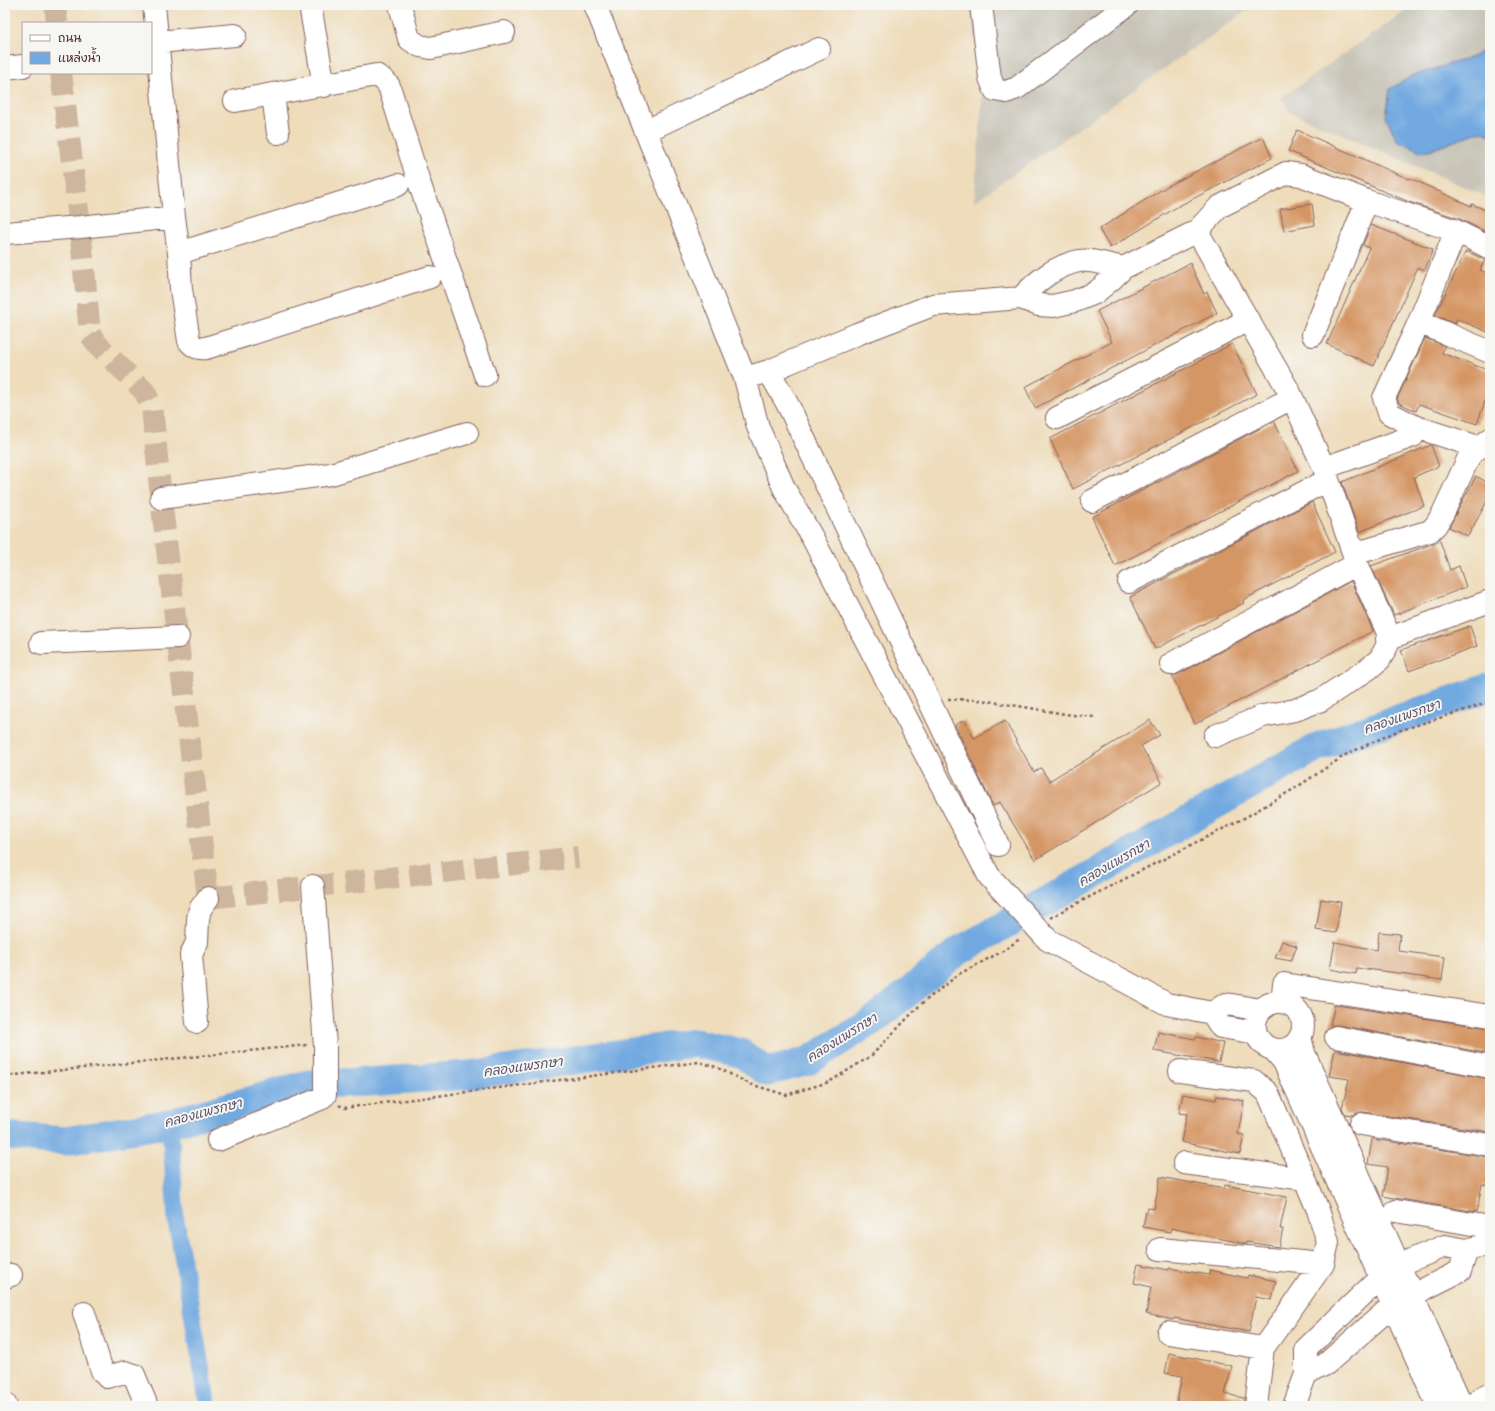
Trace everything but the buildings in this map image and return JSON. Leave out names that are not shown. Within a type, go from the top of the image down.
[{"type":"street","points":[[154,5],[156,45],[179,253],[181,289],[189,341],[193,346],[198,348],[206,348],[430,277]]},
{"type":"street","points":[[310,5],[324,86]]},
{"type":"street","points":[[400,5],[409,39],[420,46],[431,48],[504,32]]},
{"type":"street","points":[[595,5],[745,378],[758,427],[784,488],[813,539],[989,876],[1048,930],[1167,1004],[1212,1013],[1226,1004],[1261,1010]]},
{"type":"street","points":[[981,5],[990,78],[995,90],[1006,92],[1017,88],[1127,5]]},
{"type":"street","points":[[156,45],[235,35]]},
{"type":"street","points":[[646,131],[819,49]]},
{"type":"street","points":[[5,68],[22,66]]},
{"type":"street","points":[[235,102],[376,75],[383,78],[389,86],[419,182],[484,375]]},
{"type":"street","points":[[273,95],[278,133]]},
{"type":"street","points":[[745,378],[770,371],[933,304],[1021,298],[1038,306],[1054,306],[1075,301],[1095,293],[1112,279],[1122,268],[1197,231],[1219,207],[1286,174],[1301,175],[1456,232],[1490,248]]},
{"type":"street","points":[[179,253],[398,184]]},
{"type":"street","points":[[1313,335],[1367,200]]},
{"type":"street","points":[[5,233],[80,227],[174,216]]},
{"type":"street","points":[[1197,231],[1292,398],[1326,474],[1356,559],[1388,633],[1387,646],[1380,659],[1368,669],[1321,700],[1295,710],[1263,716],[1215,736]]},
{"type":"street","points":[[1456,232],[1419,322],[1384,398],[1389,413],[1416,427],[1484,443]]},
{"type":"street","points":[[1021,298],[1048,274],[1080,261],[1100,262],[1122,268]]},
{"type":"street","points":[[1057,418],[1248,320]]},
{"type":"street","points":[[1419,322],[1490,352]]},
{"type":"street","points":[[770,371],[789,407],[998,846]]},
{"type":"street","points":[[1092,501],[1292,398]]},
{"type":"street","points":[[1129,582],[1326,474],[1413,436],[1416,427]]},
{"type":"street","points":[[161,498],[331,474],[467,433]]},
{"type":"street","points":[[1171,664],[1356,559],[1430,531],[1444,513],[1470,455],[1484,443]]},
{"type":"street","points":[[1387,639],[1490,601]]},
{"type":"street","points":[[41,643],[178,637]]},
{"type":"street","points":[[218,1140],[325,1095],[330,1097],[318,1045],[313,886]]},
{"type":"street","points":[[197,1022],[191,955],[197,942],[200,909],[208,898]]},
{"type":"street","points":[[1282,1002],[1284,984],[1490,1016]]},
{"type":"street","points":[[1273,1049],[1281,1050],[1289,1048],[1296,1043],[1303,1029],[1303,1022],[1296,1008],[1282,1002],[1274,1002],[1261,1010],[1255,1025],[1256,1033],[1260,1040],[1273,1049],[1284,1062],[1390,1271]]},
{"type":"street","points":[[1212,1013],[1220,1027],[1256,1033]]},
{"type":"street","points":[[1300,1037],[1304,1052],[1390,1271],[1403,1300],[1438,1406]]},
{"type":"street","points":[[1336,1037],[1490,1067]]},
{"type":"street","points":[[1180,1071],[1254,1081],[1268,1093],[1318,1210],[1328,1242],[1323,1264],[1263,1348],[1256,1406]]},
{"type":"street","points":[[1361,1124],[1490,1145]]},
{"type":"street","points":[[1184,1163],[1305,1179]]},
{"type":"street","points":[[1396,1211],[1490,1227]]},
{"type":"street","points":[[1294,1406],[1306,1374],[1306,1349],[1390,1271],[1445,1246],[1467,1250],[1490,1244]]},
{"type":"street","points":[[1160,1249],[1323,1264]]},
{"type":"street","points":[[1306,1374],[1326,1364],[1403,1300],[1460,1271],[1467,1250]]},
{"type":"street","points":[[1403,1300],[1477,1400]]},
{"type":"street","points":[[84,1313],[102,1371],[107,1377],[125,1372],[134,1375],[147,1406]]},
{"type":"street","points":[[1168,1333],[1263,1348]]},
{"type":"path","points":[[928,699],[981,700],[1072,715],[1095,717]]},
{"type":"path","points":[[1048,930],[1062,911],[1246,817],[1297,787],[1347,754],[1395,732],[1490,702]]},
{"type":"path","points":[[330,1097],[344,1108],[699,1062],[716,1067],[750,1084],[786,1095],[829,1082],[871,1056],[926,1000],[959,974],[1003,951],[1022,937]]},
{"type":"path","points":[[5,1076],[318,1045]]},
{"type":"shaded area","points":[[970,5],[1255,5],[974,202],[983,91]]},
{"type":"shaded area","points":[[1414,5],[1490,5],[1490,198],[1290,112],[1281,98]]},
{"type":"water","points":[[1490,45],[1490,135],[1481,131],[1422,152],[1397,140],[1386,117],[1390,89],[1412,76],[1475,56]]},
{"type":"waterway","name":"คลองแพรกษา","points":[[5,1136],[65,1141],[170,1123],[309,1084],[367,1082],[469,1075],[694,1043],[741,1053],[767,1072],[808,1061],[875,1019],[959,951],[1317,747],[1490,687]]},
{"type":"waterway","points":[[170,1123],[176,1221],[208,1406]]},
{"type":"tunnel","points":[[55,5],[57,22]]},
{"type":"tunnel","points":[[61,74],[80,227],[90,334],[97,344],[145,392],[152,407],[161,498],[208,898],[578,857]]}]
